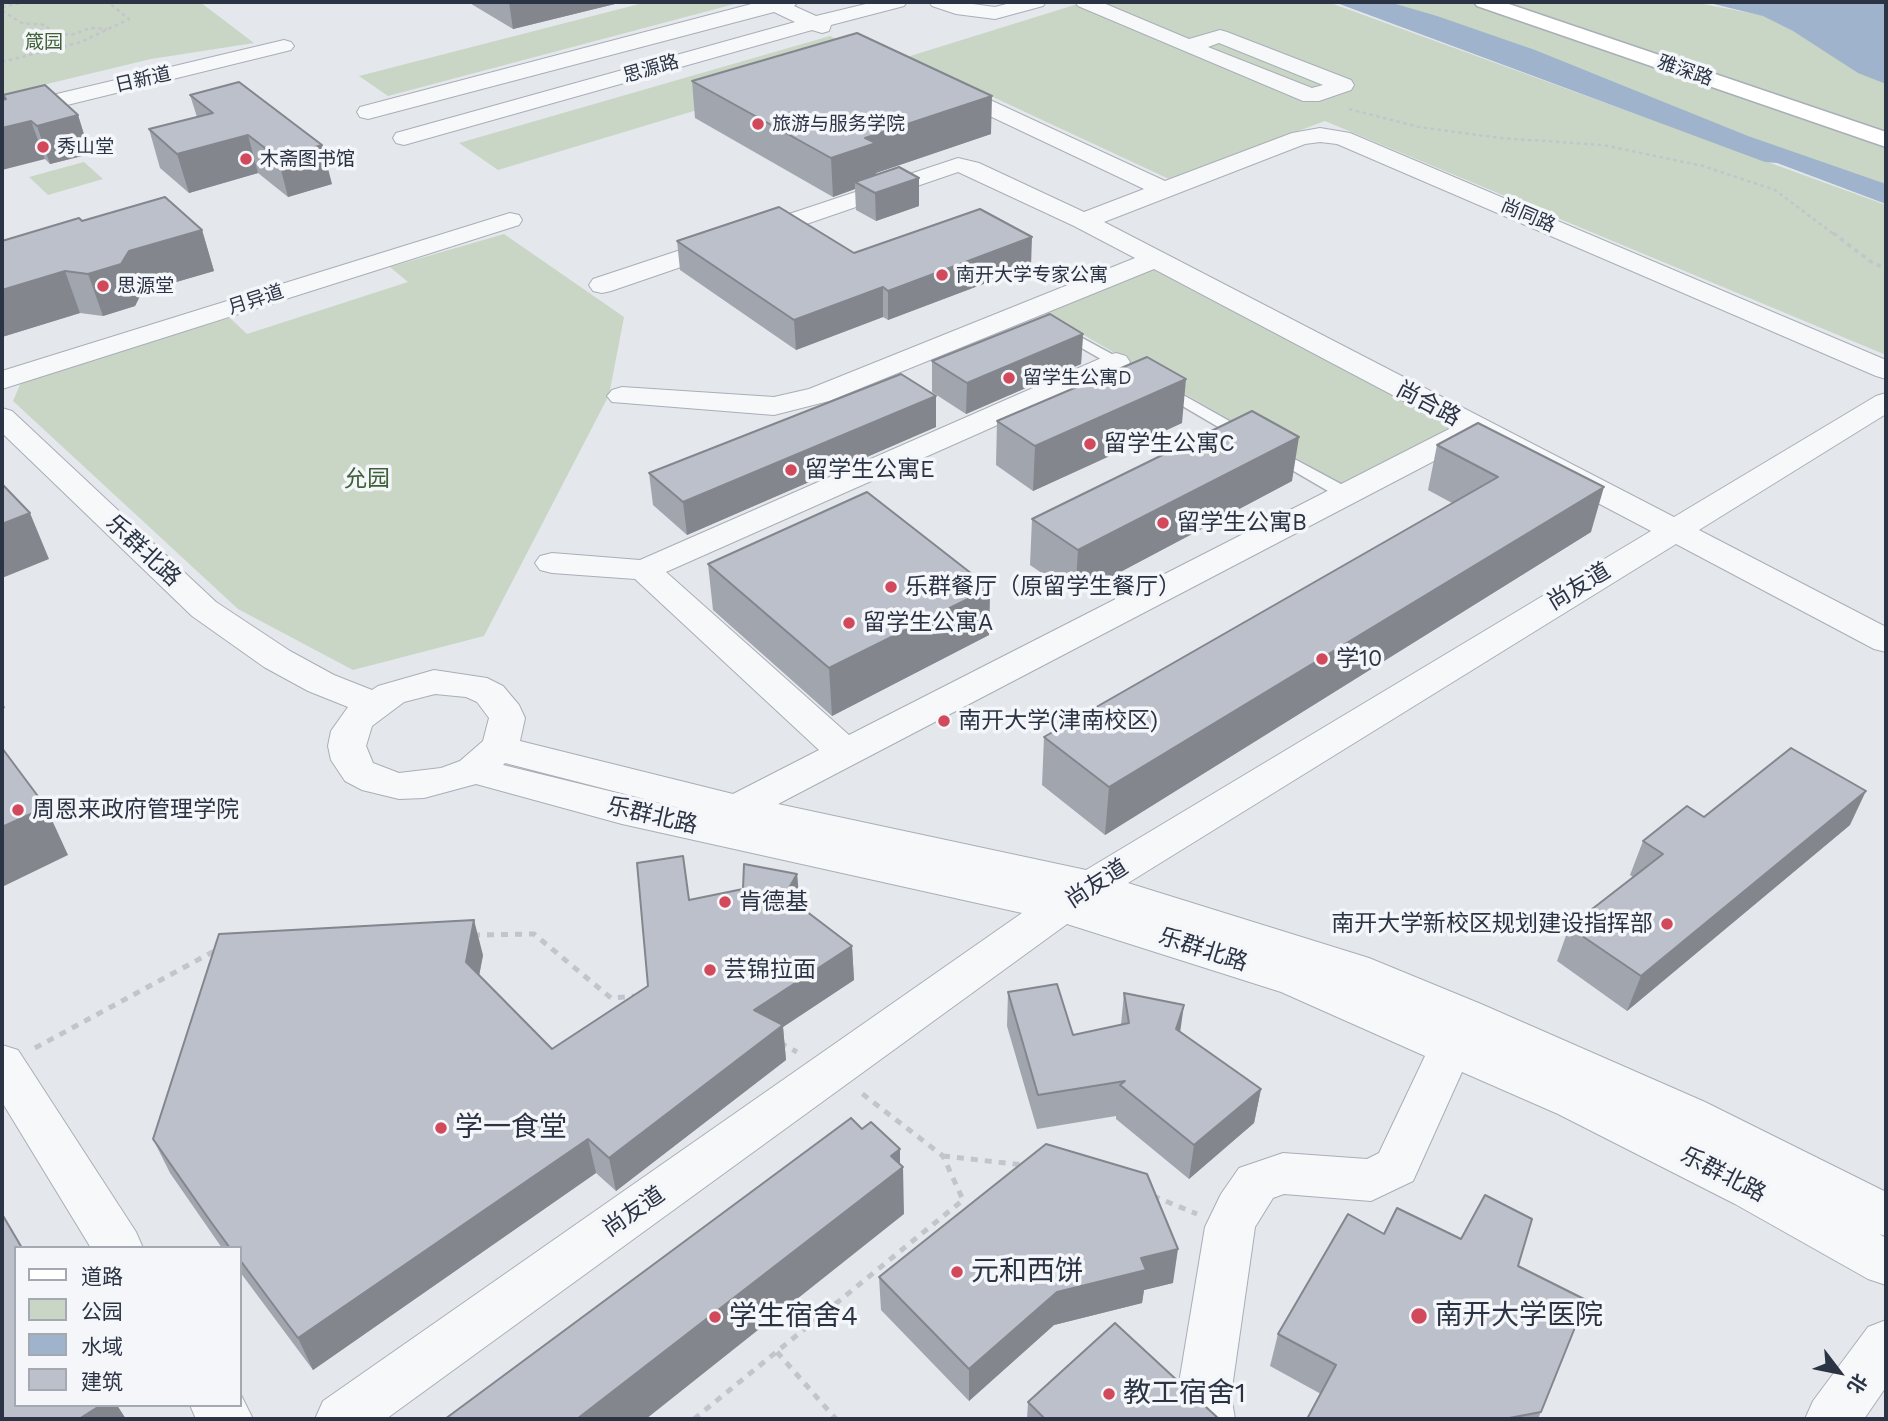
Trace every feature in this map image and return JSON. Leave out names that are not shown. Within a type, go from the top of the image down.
[{"type":"main road","name":"雅深路","points":[[1484,2],[1886,140]]},
{"type":"main road","name":"雅深路","points":[[1516,2],[1886,128]]},
{"type":"street","name":"思源路","points":[[404,138],[897,2]]},
{"type":"street","points":[[939,2],[964,10],[995,13],[1036,2]]},
{"type":"street","points":[[1085,2],[1188,46],[1311,96],[1343,85],[1220,36],[1188,46]]},
{"type":"street","name":"思源路","points":[[368,112],[778,3]]},
{"type":"street","points":[[778,3],[849,40]]},
{"type":"street","name":"日新道","points":[[2,114],[284,47]]},
{"type":"street","points":[[925,76],[1165,190]]},
{"type":"street","name":"尚同路","points":[[1083,221],[1300,138],[1320,135],[1342,138],[1886,370]]},
{"type":"street","name":"尚合路","points":[[602,285],[958,165],[971,168],[1083,221],[1474,428],[1886,641]]},
{"type":"street","name":"月异道","points":[[2,380],[510,220]]},
{"type":"street","points":[[622,396],[774,406],[819,395],[1153,260]]},
{"type":"street","points":[[876,372],[909,393]]},
{"type":"street","points":[[552,563],[643,569],[953,422],[1137,374]]},
{"type":"street","name":"尚友道","points":[[342,1419],[1077,896],[1886,402]]},
{"type":"street","name":"乐群北路","points":[[2,417],[204,609],[277,659],[321,684],[373,704]]},
{"type":"street","points":[[720,817],[1474,428]]},
{"type":"street","points":[[643,569],[845,752]]},
{"type":"street","points":[[434,682],[474,686],[491,694],[501,705],[507,718],[506,733],[485,759],[449,780],[399,786],[376,781],[359,772],[350,760],[346,746],[350,731],[359,717],[373,704],[412,686],[434,682]]},
{"type":"street","name":"乐群北路","points":[[485,759],[622,810],[720,817],[1077,896],[1296,980],[1458,1031],[1689,1116],[1886,1215]]},
{"type":"street","points":[[1208,1419],[1204,1395],[1230,1227],[1256,1183],[1283,1172],[1371,1180],[1396,1167],[1458,1031]]},
{"type":"street","name":"乐群北路","points":[[1458,1031],[1574,1101],[1740,1183],[1886,1263]]},
{"type":"street","points":[[2,1064],[117,1246]]},
{"type":"street","points":[[1832,1419],[1886,1344]]},
{"type":"lane","points":[[1027,311],[1346,494]]},
{"type":"path","points":[[2,9],[26,2]]},
{"type":"path","points":[[2,62],[81,42],[129,19],[108,2]]},
{"type":"path","points":[[2,9],[22,23],[45,25],[55,34],[74,34],[90,28],[109,29]]},
{"type":"path","points":[[1311,96],[1419,127],[1500,138],[1603,145],[1703,166],[1775,190],[1870,261],[1886,269]]},
{"type":"path","points":[[468,935],[534,934],[611,998],[648,995]]},
{"type":"path","points":[[2,1064],[220,948]]},
{"type":"path","points":[[694,1419],[963,1200],[943,1156],[832,1070],[771,1038]]},
{"type":"path","points":[[943,1156],[1039,1166]]},
{"type":"path","points":[[1143,1192],[1230,1227]]},
{"type":"path","points":[[777,1352],[836,1419]]},
{"type":"green space","name":"箴园","points":[[2,2],[200,2],[254,43],[151,59],[22,90],[2,108]]},
{"type":"green space","points":[[647,2],[742,2],[388,96],[359,76]]},
{"type":"green space","points":[[1084,2],[1328,2],[1886,205],[1886,355],[1325,121],[1169,179],[907,57]]},
{"type":"green space","points":[[1363,2],[1693,2],[1886,39],[1886,191]]},
{"type":"green space","points":[[830,36],[873,57],[498,170],[459,143]]},
{"type":"green space","points":[[84,162],[103,179],[48,195],[29,177]]},
{"type":"green space","name":"允园","points":[[504,234],[624,317],[609,395],[484,636],[353,670],[238,609],[13,401],[22,380],[230,318],[247,334],[408,282],[390,267]]},
{"type":"green space","points":[[1152,269],[1452,427],[1341,484],[1044,312]]},
{"type":"water","points":[[1334,2],[1389,2],[1535,50],[1748,136],[1886,184],[1886,204],[1777,163],[1765,162]]},
{"type":"water","points":[[1705,2],[1886,2],[1886,84],[1858,73],[1793,31],[1763,16]]},
{"type":"building","points":[[857,33],[992,96],[865,138],[876,143],[831,158],[692,81]]},
{"type":"building","points":[[239,82],[322,145],[278,158],[248,135],[177,154],[149,129],[213,113],[190,95]]},
{"type":"building","points":[[45,85],[78,115],[37,126],[31,121],[2,128],[2,100],[6,99],[3,95]]},
{"type":"building","points":[[899,167],[919,178],[875,193],[855,182]]},
{"type":"building","points":[[165,197],[202,230],[129,251],[121,264],[88,274],[65,271],[2,290],[2,241],[79,218],[82,221]]},
{"type":"building","points":[[779,207],[854,253],[980,209],[1032,237],[888,291],[883,287],[794,320],[677,241]]},
{"type":"building","points":[[1050,314],[1083,334],[967,383],[932,361]]},
{"type":"building","points":[[1147,357],[1186,379],[1035,446],[997,421]]},
{"type":"building","points":[[901,374],[936,396],[683,502],[649,473]]},
{"type":"building","points":[[1252,411],[1299,437],[1078,550],[1032,519]]},
{"type":"building","points":[[1478,423],[1604,487],[1109,787],[1044,737],[1498,477],[1437,445]]},
{"type":"building","points":[[2,484],[30,513],[2,524]]},
{"type":"building","points":[[867,492],[990,588],[829,668],[708,564]]},
{"type":"building","points":[[2,748],[46,807],[2,827]]},
{"type":"building","name":"南开大学新校区规划建设指挥部","points":[[1791,748],[1866,791],[1641,976],[1569,927],[1663,854],[1643,841],[1687,806],[1704,817]]},
{"type":"building","name":"学一食堂","points":[[683,856],[689,900],[743,889],[744,864],[797,874],[785,895],[852,946],[754,1010],[783,1025],[609,1158],[588,1139],[298,1338],[242,1263],[242,1246],[229,1246],[153,1139],[219,934],[474,920],[466,962],[552,1049],[648,986],[637,863]]},
{"type":"building","points":[[1057,984],[1073,1035],[1129,1023],[1124,993],[1184,1005],[1176,1029],[1261,1089],[1194,1145],[1120,1085],[1125,1081],[1038,1095],[1008,992]]},
{"type":"building","points":[[851,1118],[862,1129],[871,1122],[900,1149],[891,1156],[903,1167],[577,1419],[445,1419]]},
{"type":"building","points":[[1046,1144],[1147,1174],[1178,1249],[1141,1258],[1146,1270],[1057,1292],[969,1369],[879,1277]]},
{"type":"building","name":"南开大学医院","points":[[1485,1195],[1532,1219],[1518,1266],[1586,1300],[1541,1412],[1504,1419],[1307,1419],[1336,1365],[1278,1334],[1348,1214],[1384,1234],[1397,1208],[1461,1239]]},
{"type":"building","points":[[2,1214],[21,1246],[14,1246],[14,1407],[98,1407],[79,1419],[2,1419]]},
{"type":"building","points":[[1115,1323],[1219,1419],[1045,1419],[1028,1402]]},
{"type":"place","name":"旅游与服务学院","points":[[758,124]]},
{"type":"place","name":"秀山堂","points":[[43,147]]},
{"type":"place","name":"木斋图书馆","points":[[246,159]]},
{"type":"place","name":"南开大学专家公寓","points":[[942,275]]},
{"type":"place","name":"思源堂","points":[[103,286]]},
{"type":"place","name":"留学生公寓D","points":[[1009,378]]},
{"type":"place","name":"留学生公寓C","points":[[1090,444]]},
{"type":"place","name":"留学生公寓E","points":[[791,470]]},
{"type":"place","name":"留学生公寓B","points":[[1163,523]]},
{"type":"place","name":"乐群餐厅（原留学生餐厅）","points":[[891,587]]},
{"type":"place","name":"留学生公寓A","points":[[849,623]]},
{"type":"place","name":"学10","points":[[1322,659]]},
{"type":"place","name":"南开大学(津南校区)","points":[[944,721]]},
{"type":"place","name":"周恩来政府管理学院","points":[[18,810]]},
{"type":"place","name":"肯德基","points":[[725,902]]},
{"type":"place","name":"南开大学新校区规划建设指挥部","points":[[1667,924]]},
{"type":"place","name":"芸锦拉面","points":[[710,970]]},
{"type":"place","name":"学一食堂","points":[[441,1128]]},
{"type":"place","name":"元和西饼","points":[[957,1272]]},
{"type":"place","name":"南开大学医院","points":[[1419,1316]]},
{"type":"place","name":"学生宿舍4","points":[[715,1317]]},
{"type":"place","name":"教工宿舍1","points":[[1109,1394]]}]
